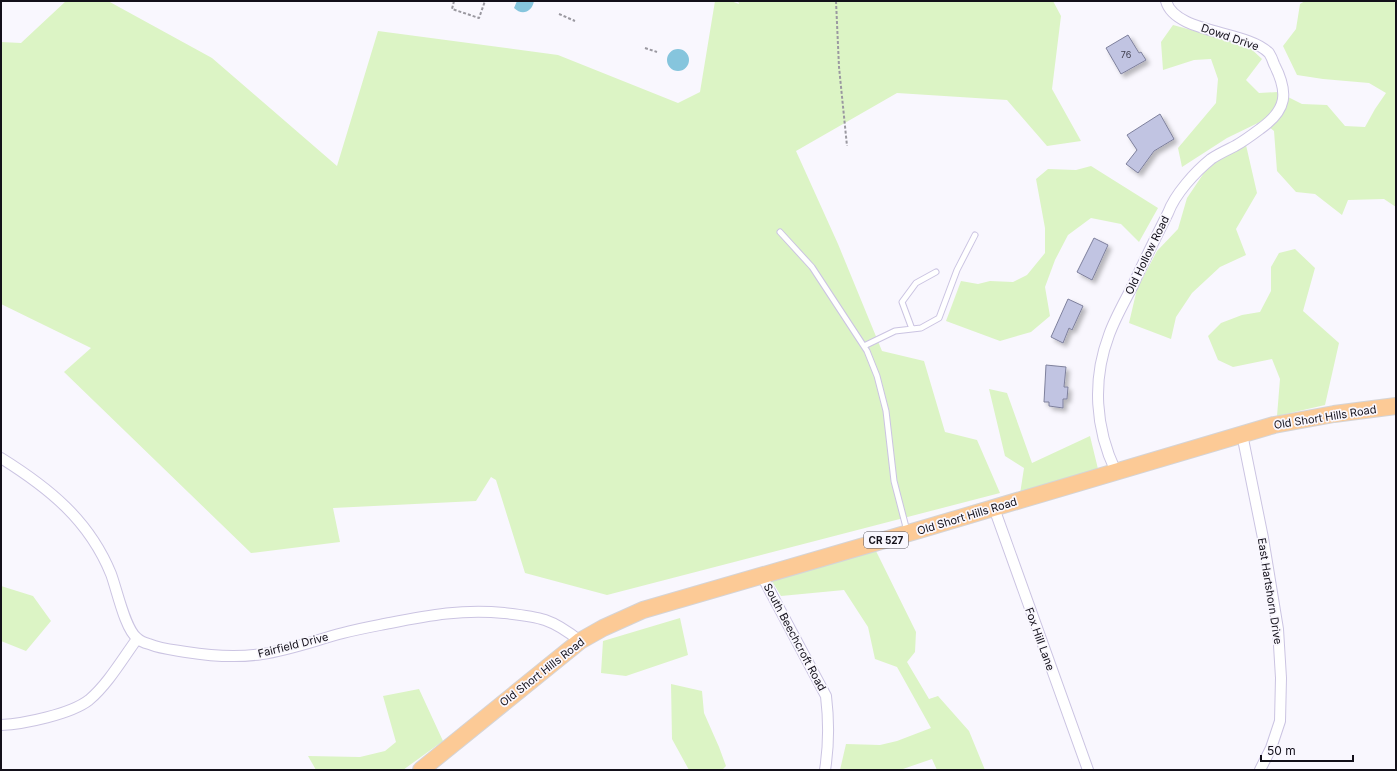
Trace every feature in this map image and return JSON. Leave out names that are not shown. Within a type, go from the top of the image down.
[{"type":"main road","name":"Old Short Hills Road","points":[[421,770],[580,641],[603,628],[643,610],[908,534],[1274,424],[1310,417],[1396,406]]},
{"type":"street","name":"Dowd Drive","points":[[1166,1],[1174,14],[1182,20],[1260,47],[1269,54],[1282,84]]},
{"type":"street","name":"Old Hollow Road","points":[[1116,472],[1104,441],[1098,405],[1100,369],[1109,334],[1168,214],[1172,202],[1193,176],[1211,159],[1250,137],[1273,119],[1281,109],[1284,100],[1282,84]]},
{"type":"street","name":"East Hartshorn Drive","points":[[1242,434],[1263,538],[1278,629],[1281,678],[1280,721],[1271,748],[1260,770]]},
{"type":"street","points":[[1,458],[31,477],[61,502],[91,537],[108,568],[126,619],[137,639],[116,670],[89,700],[70,710],[53,715],[13,724],[1,725]]},
{"type":"street","name":"Fox Hill Lane","points":[[994,508],[1088,770]]},
{"type":"street","name":"South Beechcroft Road","points":[[762,576],[826,696],[829,735],[825,770]]},
{"type":"street","name":"Fairfield Drive","points":[[137,639],[161,648],[175,651],[221,656],[243,656],[283,650],[344,632],[422,616],[462,611],[483,611],[544,619],[564,628],[580,641]]},
{"type":"lane","points":[[780,232],[812,267],[867,351],[877,376],[886,411],[894,481],[908,534]]},
{"type":"lane","points":[[864,346],[895,331],[921,328],[939,318],[957,270],[975,235]]},
{"type":"lane","points":[[912,329],[902,302],[916,283],[936,272]]},
{"type":"path","points":[[454,1],[452,9],[479,18],[485,1]]},
{"type":"path","points":[[836,1],[839,67],[847,146]]},
{"type":"path","points":[[559,14],[575,21]]},
{"type":"path","points":[[645,48],[657,52]]},
{"type":"green space","points":[[66,1],[108,1],[212,58],[337,166],[378,31],[558,55],[678,103],[700,92],[715,1],[731,1],[739,4],[738,1],[1053,1],[1061,16],[1052,89],[1081,141],[1047,146],[1007,100],[897,93],[796,151],[838,244],[882,351],[924,361],[945,432],[977,440],[1000,493],[607,595],[525,573],[496,480],[491,477],[476,501],[333,508],[340,542],[251,553],[64,372],[91,348],[1,304],[1,42],[21,43]]},
{"type":"green space","points":[[1305,1],[1396,1],[1396,207],[1384,199],[1348,200],[1342,215],[1315,194],[1296,192],[1277,171],[1274,131],[1262,121],[1227,138],[1182,167],[1178,148],[1216,103],[1218,79],[1211,59],[1194,60],[1163,70],[1161,42],[1173,25],[1247,45],[1262,59],[1246,80],[1259,93],[1278,92],[1302,104],[1327,105],[1345,126],[1365,127],[1386,93],[1369,83],[1297,75],[1283,46],[1296,29],[1300,4]]},
{"type":"green space","points":[[1246,145],[1257,193],[1236,229],[1246,255],[1220,267],[1192,293],[1176,317],[1171,339],[1129,323],[1137,289],[1157,251],[1178,229],[1187,198],[1210,164]]},
{"type":"green space","points":[[1091,166],[1158,208],[1139,242],[1121,224],[1091,218],[1068,235],[1055,260],[1045,287],[1050,316],[1031,332],[1000,341],[946,321],[961,281],[978,284],[990,281],[1013,282],[1027,275],[1045,253],[1045,228],[1036,179],[1048,169],[1076,170]]},
{"type":"green space","points":[[1295,249],[1315,268],[1303,311],[1339,343],[1325,405],[1277,416],[1280,379],[1272,359],[1233,367],[1218,360],[1208,336],[1221,323],[1242,315],[1260,312],[1271,291],[1271,267],[1279,253]]},
{"type":"green space","points":[[989,389],[1007,393],[1032,463],[1090,436],[1098,469],[1020,494],[1024,468],[1005,456]]},
{"type":"green space","points":[[876,551],[916,632],[915,652],[907,662],[929,699],[938,696],[969,731],[985,770],[937,770],[932,759],[900,770],[840,770],[846,744],[880,745],[897,741],[931,728],[897,667],[875,659],[868,627],[844,590],[781,596],[770,578]]},
{"type":"green space","points":[[1,586],[33,596],[51,621],[26,651],[1,641]]},
{"type":"green space","points":[[680,618],[688,655],[626,676],[601,673],[603,641]]},
{"type":"green space","points":[[671,684],[702,691],[704,713],[726,766],[722,770],[689,770],[672,739]]},
{"type":"green space","points":[[419,689],[443,741],[403,770],[316,770],[308,756],[360,757],[385,751],[396,742],[383,696]]},
{"type":"water","points":[[517,1],[534,1],[529,10],[526,12],[520,12],[514,8]]},
{"type":"water","points":[[674,49],[682,49],[689,56],[689,64],[682,71],[674,71],[667,64],[667,56]]},
{"type":"building","points":[[1128,35],[1139,53],[1141,52],[1146,60],[1121,74],[1106,48]]},
{"type":"building","points":[[1160,114],[1174,139],[1154,151],[1138,173],[1126,164],[1137,150],[1127,135]]},
{"type":"building","points":[[1094,238],[1108,245],[1092,280],[1077,272]]},
{"type":"building","points":[[1068,299],[1083,306],[1072,330],[1069,328],[1063,343],[1051,337]]},
{"type":"building","points":[[1046,365],[1066,367],[1064,387],[1068,387],[1067,399],[1063,399],[1063,408],[1049,406],[1049,402],[1044,402]]}]
